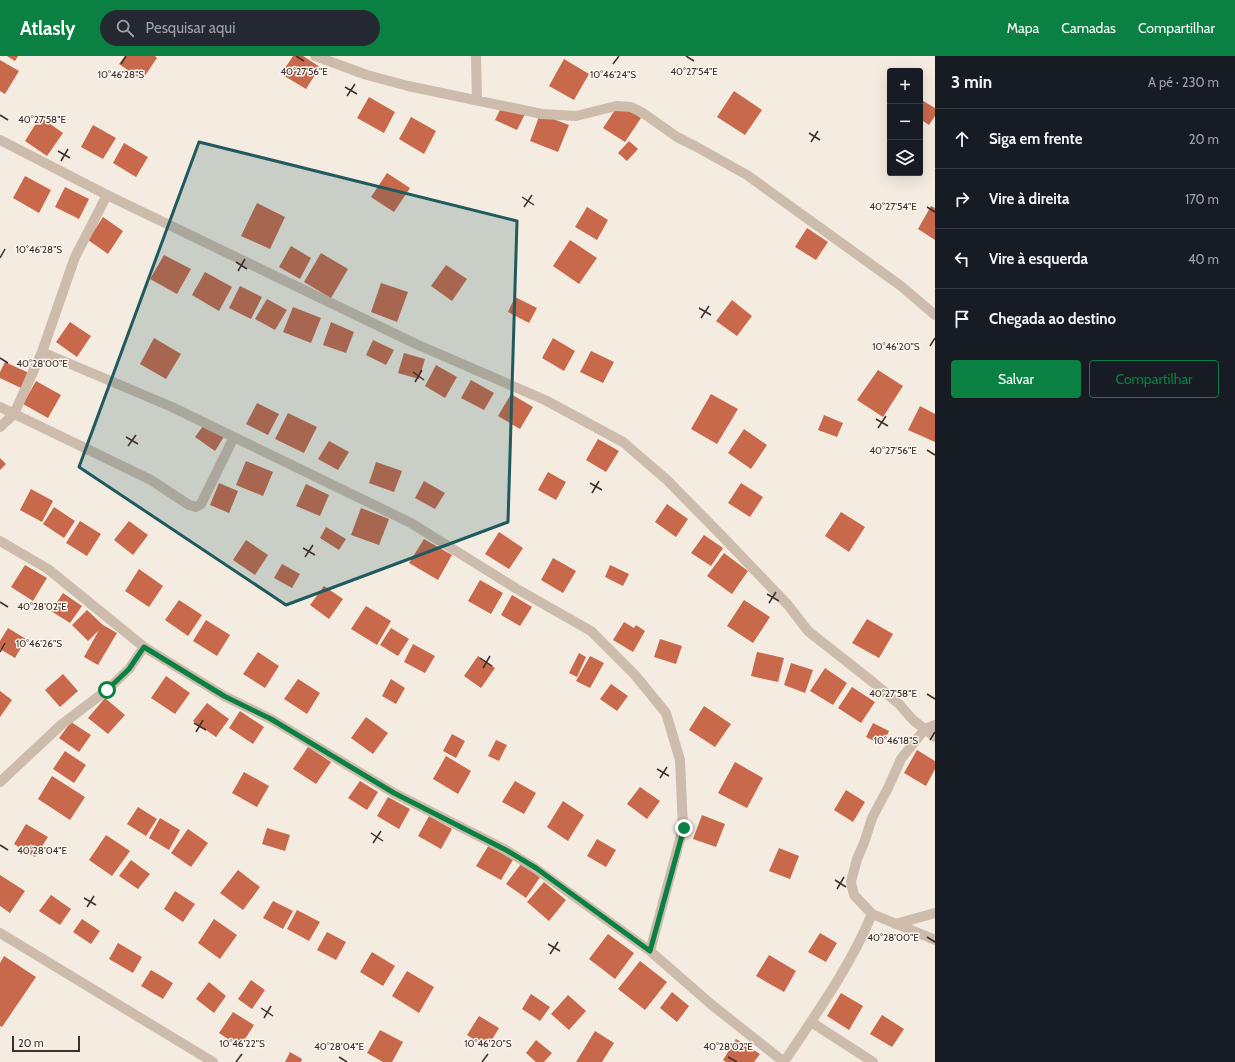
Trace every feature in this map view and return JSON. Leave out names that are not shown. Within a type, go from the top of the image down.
[{"type":"street","points":[[315,56],[367,75],[408,86],[542,114],[576,116],[616,106],[631,107],[643,113],[677,137],[747,175],[901,286],[935,315]]},
{"type":"street","points":[[476,56],[477,100]]},
{"type":"street","points":[[0,140],[108,195],[416,344],[545,400],[623,442],[667,480],[712,525],[788,605],[808,631],[874,683],[899,704],[913,720],[935,737]]},
{"type":"street","points":[[0,427],[14,414],[42,352],[75,257],[108,195]]},
{"type":"street","points":[[42,352],[172,407],[411,522],[517,589],[591,631],[635,675],[666,713],[680,760],[684,828],[650,951]]},
{"type":"street","points":[[0,407],[151,480],[189,506],[196,507],[201,504],[204,499],[234,437]]},
{"type":"street","points":[[0,541],[48,569],[144,647],[224,696],[271,719],[394,793],[506,850],[536,868],[650,951],[712,1005],[784,1062],[842,972],[862,938],[872,914]]},
{"type":"street","points":[[0,782],[61,725],[107,690],[129,669],[144,647]]},
{"type":"street","points":[[935,724],[925,730],[901,759],[872,818],[857,859],[851,882],[854,895],[872,914],[935,940]]},
{"type":"street","points":[[894,924],[935,912]]},
{"type":"street","points":[[0,933],[213,1062]]},
{"type":"street","points":[[811,1022],[873,1062]]},
{"type":"highlighted area","points":[[199,142],[517,221],[508,522],[286,605],[79,467]]},
{"type":"building","points":[[7,56],[18,56],[15,61]]},
{"type":"building","points":[[125,56],[155,56],[157,58],[142,80],[119,64]]},
{"type":"building","points":[[293,56],[303,56],[320,67],[306,89],[281,74]]},
{"type":"building","points":[[564,59],[589,74],[574,100],[549,86]]},
{"type":"building","points":[[0,60],[19,71],[5,94],[0,91]]},
{"type":"building","points":[[734,91],[762,110],[745,135],[717,117]]},
{"type":"building","points":[[369,97],[395,112],[384,133],[357,118]]},
{"type":"building","points":[[923,101],[935,108],[935,116],[929,125],[923,121]]},
{"type":"building","points":[[504,102],[526,112],[517,130],[495,120]]},
{"type":"building","points":[[619,104],[641,118],[625,142],[603,128]]},
{"type":"building","points":[[540,114],[569,125],[558,152],[530,141]]},
{"type":"building","points":[[40,117],[63,133],[47,156],[25,141]]},
{"type":"building","points":[[411,117],[436,131],[424,154],[399,139]]},
{"type":"building","points":[[93,125],[116,138],[103,159],[81,147]]},
{"type":"building","points":[[629,141],[638,149],[627,161],[618,153]]},
{"type":"building","points":[[124,143],[148,157],[136,177],[113,163]]},
{"type":"building","points":[[387,173],[410,188],[394,212],[371,197]]},
{"type":"building","points":[[25,176],[51,190],[39,213],[13,198]]},
{"type":"building","points":[[65,187],[89,199],[79,219],[55,207]]},
{"type":"building","points":[[257,203],[285,217],[270,249],[241,236]]},
{"type":"building","points":[[931,206],[935,208],[935,240],[918,229]]},
{"type":"building","points":[[587,207],[608,220],[597,240],[575,227]]},
{"type":"building","points":[[103,217],[123,231],[108,254],[88,240]]},
{"type":"building","points":[[807,228],[828,242],[816,260],[795,247]]},
{"type":"building","points":[[570,240],[597,258],[579,284],[553,266]]},
{"type":"building","points":[[291,246],[311,258],[300,279],[279,267]]},
{"type":"building","points":[[321,253],[348,269],[331,298],[304,282]]},
{"type":"building","points":[[164,255],[191,269],[177,294],[150,279]]},
{"type":"building","points":[[446,265],[467,279],[452,301],[431,286]]},
{"type":"building","points":[[205,272],[232,287],[219,311],[192,295]]},
{"type":"building","points":[[381,283],[408,292],[397,322],[371,312]]},
{"type":"building","points":[[240,286],[262,297],[251,319],[229,308]]},
{"type":"building","points":[[515,297],[537,308],[529,323],[508,312]]},
{"type":"building","points":[[267,299],[287,310],[275,330],[255,319]]},
{"type":"building","points":[[732,300],[752,316],[737,336],[716,321]]},
{"type":"building","points":[[293,307],[321,318],[311,343],[283,332]]},
{"type":"building","points":[[70,322],[91,336],[77,357],[56,342]]},
{"type":"building","points":[[331,322],[354,332],[346,353],[323,345]]},
{"type":"building","points":[[154,338],[181,354],[166,379],[140,364]]},
{"type":"building","points":[[553,338],[575,351],[564,371],[542,358]]},
{"type":"building","points":[[373,340],[394,350],[386,365],[366,355]]},
{"type":"building","points":[[591,351],[614,362],[603,383],[580,372]]},
{"type":"building","points":[[404,353],[425,359],[419,379],[398,373]]},
{"type":"building","points":[[5,362],[29,373],[21,388],[0,378],[0,372]]},
{"type":"building","points":[[436,365],[457,377],[445,398],[425,386]]},
{"type":"building","points":[[878,370],[903,386],[883,417],[857,400]]},
{"type":"building","points":[[471,380],[494,393],[484,410],[461,398]]},
{"type":"building","points":[[36,381],[61,395],[48,418],[23,404]]},
{"type":"building","points":[[511,394],[533,407],[520,429],[498,416]]},
{"type":"building","points":[[711,394],[738,409],[717,444],[691,429]]},
{"type":"building","points":[[257,403],[279,414],[268,435],[246,424]]},
{"type":"building","points":[[920,406],[935,414],[935,442],[908,430]]},
{"type":"building","points":[[288,413],[317,427],[304,453],[275,439]]},
{"type":"building","points":[[824,415],[843,423],[837,437],[818,430]]},
{"type":"building","points":[[206,422],[225,435],[215,451],[195,437]]},
{"type":"building","points":[[744,429],[767,445],[751,469],[728,453]]},
{"type":"building","points":[[598,439],[619,451],[606,472],[586,460]]},
{"type":"building","points":[[329,441],[349,452],[338,470],[318,459]]},
{"type":"building","points":[[0,458],[6,464],[0,470]]},
{"type":"building","points":[[246,461],[273,472],[263,496],[236,485]]},
{"type":"building","points":[[376,462],[402,471],[394,492],[369,483]]},
{"type":"building","points":[[548,472],[566,482],[556,500],[538,490]]},
{"type":"building","points":[[424,481],[445,493],[435,509],[415,498]]},
{"type":"building","points":[[219,483],[238,491],[229,513],[210,505]]},
{"type":"building","points":[[741,483],[763,497],[750,517],[728,503]]},
{"type":"building","points":[[306,484],[329,495],[320,516],[296,506]]},
{"type":"building","points":[[31,489],[53,501],[42,522],[20,510]]},
{"type":"building","points":[[667,504],[688,519],[676,537],[655,522]]},
{"type":"building","points":[[54,507],[75,521],[64,538],[43,524]]},
{"type":"building","points":[[361,508],[389,519],[379,545],[351,535]]},
{"type":"building","points":[[841,512],[865,527],[849,552],[825,536]]},
{"type":"building","points":[[80,521],[101,534],[87,556],[66,543]]},
{"type":"building","points":[[129,521],[148,535],[133,555],[114,540]]},
{"type":"building","points":[[326,527],[346,539],[339,550],[320,538]]},
{"type":"building","points":[[499,532],[523,548],[509,569],[485,554]]},
{"type":"building","points":[[704,535],[723,548],[711,566],[691,553]]},
{"type":"building","points":[[424,539],[452,555],[438,580],[409,563]]},
{"type":"building","points":[[246,540],[268,555],[255,575],[233,560]]},
{"type":"building","points":[[724,553],[748,571],[732,594],[707,576]]},
{"type":"building","points":[[553,558],[576,571],[563,593],[541,580]]},
{"type":"building","points":[[282,564],[300,574],[292,588],[274,578]]},
{"type":"building","points":[[25,565],[47,578],[33,601],[11,587]]},
{"type":"building","points":[[610,565],[629,574],[623,586],[605,577]]},
{"type":"building","points":[[139,569],[163,586],[149,607],[125,591]]},
{"type":"building","points":[[480,580],[503,593],[491,614],[468,601]]},
{"type":"building","points":[[324,586],[343,599],[329,619],[310,605]]},
{"type":"building","points":[[63,593],[82,606],[70,623],[51,611]]},
{"type":"building","points":[[512,595],[532,607],[520,626],[501,615]]},
{"type":"building","points":[[179,600],[202,615],[188,636],[165,620]]},
{"type":"building","points":[[744,600],[770,617],[753,643],[727,626]]},
{"type":"building","points":[[366,606],[391,621],[377,645],[351,629]]},
{"type":"building","points":[[87,610],[103,625],[117,633],[98,665],[84,657],[99,630],[88,641],[72,625]]},
{"type":"building","points":[[867,619],[893,634],[879,658],[852,643]]},
{"type":"building","points":[[206,620],[230,635],[217,656],[193,641]]},
{"type":"building","points":[[624,622],[634,628],[636,625],[645,631],[633,652],[613,640]]},
{"type":"building","points":[[8,628],[26,639],[15,658],[0,649],[0,641]]},
{"type":"building","points":[[391,628],[409,639],[398,656],[380,645]]},
{"type":"building","points":[[660,639],[682,646],[676,664],[654,657]]},
{"type":"building","points":[[413,644],[435,656],[425,673],[404,662]]},
{"type":"building","points":[[258,652],[279,666],[265,688],[243,674]]},
{"type":"building","points":[[757,652],[784,658],[778,682],[751,676]]},
{"type":"building","points":[[579,653],[586,657],[577,677],[569,673]]},
{"type":"building","points":[[478,656],[495,668],[481,688],[464,676]]},
{"type":"building","points":[[590,656],[604,663],[590,688],[576,681]]},
{"type":"building","points":[[791,663],[813,670],[805,693],[784,685]]},
{"type":"building","points":[[825,668],[847,683],[833,705],[810,691]]},
{"type":"building","points":[[63,674],[78,691],[60,707],[45,690]]},
{"type":"building","points":[[166,676],[190,693],[175,714],[151,698]]},
{"type":"building","points":[[298,679],[320,693],[307,714],[284,699]]},
{"type":"building","points":[[391,679],[405,688],[396,704],[382,696]]},
{"type":"building","points":[[611,684],[628,696],[617,711],[600,699]]},
{"type":"building","points":[[852,687],[875,702],[861,723],[838,708]]},
{"type":"building","points":[[0,691],[12,700],[0,717]]},
{"type":"building","points":[[105,698],[125,715],[108,734],[88,718]]},
{"type":"building","points":[[207,703],[229,719],[216,737],[193,721]]},
{"type":"building","points":[[704,706],[731,724],[715,747],[689,730]]},
{"type":"building","points":[[240,711],[264,727],[253,744],[229,728]]},
{"type":"building","points":[[366,717],[388,733],[373,754],[351,738]]},
{"type":"building","points":[[71,722],[91,735],[79,752],[59,738]]},
{"type":"building","points":[[873,723],[889,731],[882,745],[866,737]]},
{"type":"building","points":[[452,734],[465,741],[456,758],[443,751]]},
{"type":"building","points":[[496,740],[507,745],[499,761],[488,756]]},
{"type":"building","points":[[308,747],[331,762],[316,784],[293,769]]},
{"type":"building","points":[[917,750],[935,761],[935,769],[926,786],[904,773]]},
{"type":"building","points":[[65,751],[86,765],[74,783],[53,769]]},
{"type":"building","points":[[446,756],[471,771],[458,794],[433,779]]},
{"type":"building","points":[[735,762],[763,778],[747,808],[718,793]]},
{"type":"building","points":[[244,772],[269,786],[257,807],[232,793]]},
{"type":"building","points":[[52,776],[85,797],[70,820],[38,799]]},
{"type":"building","points":[[360,781],[378,792],[367,810],[348,798]]},
{"type":"building","points":[[515,781],[536,793],[524,814],[502,802]]},
{"type":"building","points":[[640,787],[660,801],[647,819],[627,804]]},
{"type":"building","points":[[846,790],[865,802],[853,822],[834,810]]},
{"type":"building","points":[[388,797],[410,809],[399,829],[377,816]]},
{"type":"building","points":[[563,801],[584,815],[568,841],[547,827]]},
{"type":"building","points":[[138,807],[157,819],[146,836],[127,824]]},
{"type":"building","points":[[702,815],[725,824],[716,847],[693,839]]},
{"type":"building","points":[[429,816],[452,829],[441,849],[418,836]]},
{"type":"building","points":[[160,818],[180,830],[169,850],[149,838]]},
{"type":"building","points":[[26,824],[48,837],[35,857],[14,844]]},
{"type":"building","points":[[267,828],[290,835],[285,851],[262,844]]},
{"type":"building","points":[[188,829],[208,843],[191,867],[171,853]]},
{"type":"building","points":[[106,835],[130,851],[112,876],[89,860]]},
{"type":"building","points":[[597,839],[616,850],[606,867],[587,856]]},
{"type":"building","points":[[489,845],[513,860],[501,880],[476,866]]},
{"type":"building","points":[[779,848],[799,856],[790,879],[769,871]]},
{"type":"building","points":[[131,860],[150,874],[138,889],[119,876]]},
{"type":"building","points":[[521,864],[540,877],[526,898],[506,884]]},
{"type":"building","points":[[238,870],[260,887],[243,910],[220,893]]},
{"type":"building","points":[[0,875],[25,891],[10,913],[0,906]]},
{"type":"building","points":[[544,882],[566,900],[549,921],[527,902]]},
{"type":"building","points":[[175,891],[195,904],[183,922],[164,909]]},
{"type":"building","points":[[51,895],[71,909],[60,925],[39,911]]},
{"type":"building","points":[[273,901],[293,911],[283,929],[263,918]]},
{"type":"building","points":[[297,910],[320,922],[309,941],[287,929]]},
{"type":"building","points":[[82,919],[100,931],[91,944],[73,932]]},
{"type":"building","points":[[214,919],[237,935],[220,959],[198,943]]},
{"type":"building","points":[[327,932],[346,942],[336,960],[317,950]]},
{"type":"building","points":[[820,933],[837,943],[826,962],[808,952]]},
{"type":"building","points":[[608,934],[634,953],[615,979],[589,959]]},
{"type":"building","points":[[118,943],[142,957],[133,973],[109,959]]},
{"type":"building","points":[[372,952],[395,966],[383,986],[360,972]]},
{"type":"building","points":[[769,955],[796,971],[784,992],[756,976]]},
{"type":"building","points":[[4,956],[36,977],[2,1027],[0,1026],[0,963]]},
{"type":"building","points":[[640,961],[667,982],[645,1010],[618,989]]},
{"type":"building","points":[[151,970],[173,983],[163,999],[141,986]]},
{"type":"building","points":[[407,971],[434,987],[419,1013],[392,996]]},
{"type":"building","points":[[251,980],[265,990],[252,1009],[238,999]]},
{"type":"building","points":[[209,982],[226,996],[214,1013],[196,999]]},
{"type":"building","points":[[672,992],[689,1006],[677,1022],[660,1008]]},
{"type":"building","points":[[841,993],[863,1006],[849,1030],[827,1016]]},
{"type":"building","points":[[531,994],[550,1007],[540,1021],[522,1009]]},
{"type":"building","points":[[568,995],[586,1011],[569,1030],[551,1014]]},
{"type":"building","points":[[233,1012],[254,1025],[240,1047],[219,1033]]},
{"type":"building","points":[[882,1015],[904,1029],[892,1047],[870,1034]]},
{"type":"building","points":[[479,1016],[499,1028],[487,1048],[467,1035]]},
{"type":"building","points":[[380,1030],[403,1042],[392,1062],[383,1062],[367,1053]]},
{"type":"building","points":[[595,1031],[614,1043],[602,1062],[576,1062]]},
{"type":"building","points":[[736,1039],[760,1054],[754,1062],[726,1062],[723,1060]]},
{"type":"building","points":[[536,1040],[552,1053],[544,1062],[536,1062],[526,1053]]},
{"type":"building","points":[[290,1052],[302,1059],[301,1062],[285,1062]]},
{"type":"route","points":[[107,690],[129,669],[144,647],[224,696],[271,719],[394,793],[506,850],[536,868],[650,951],[684,828]]}]
